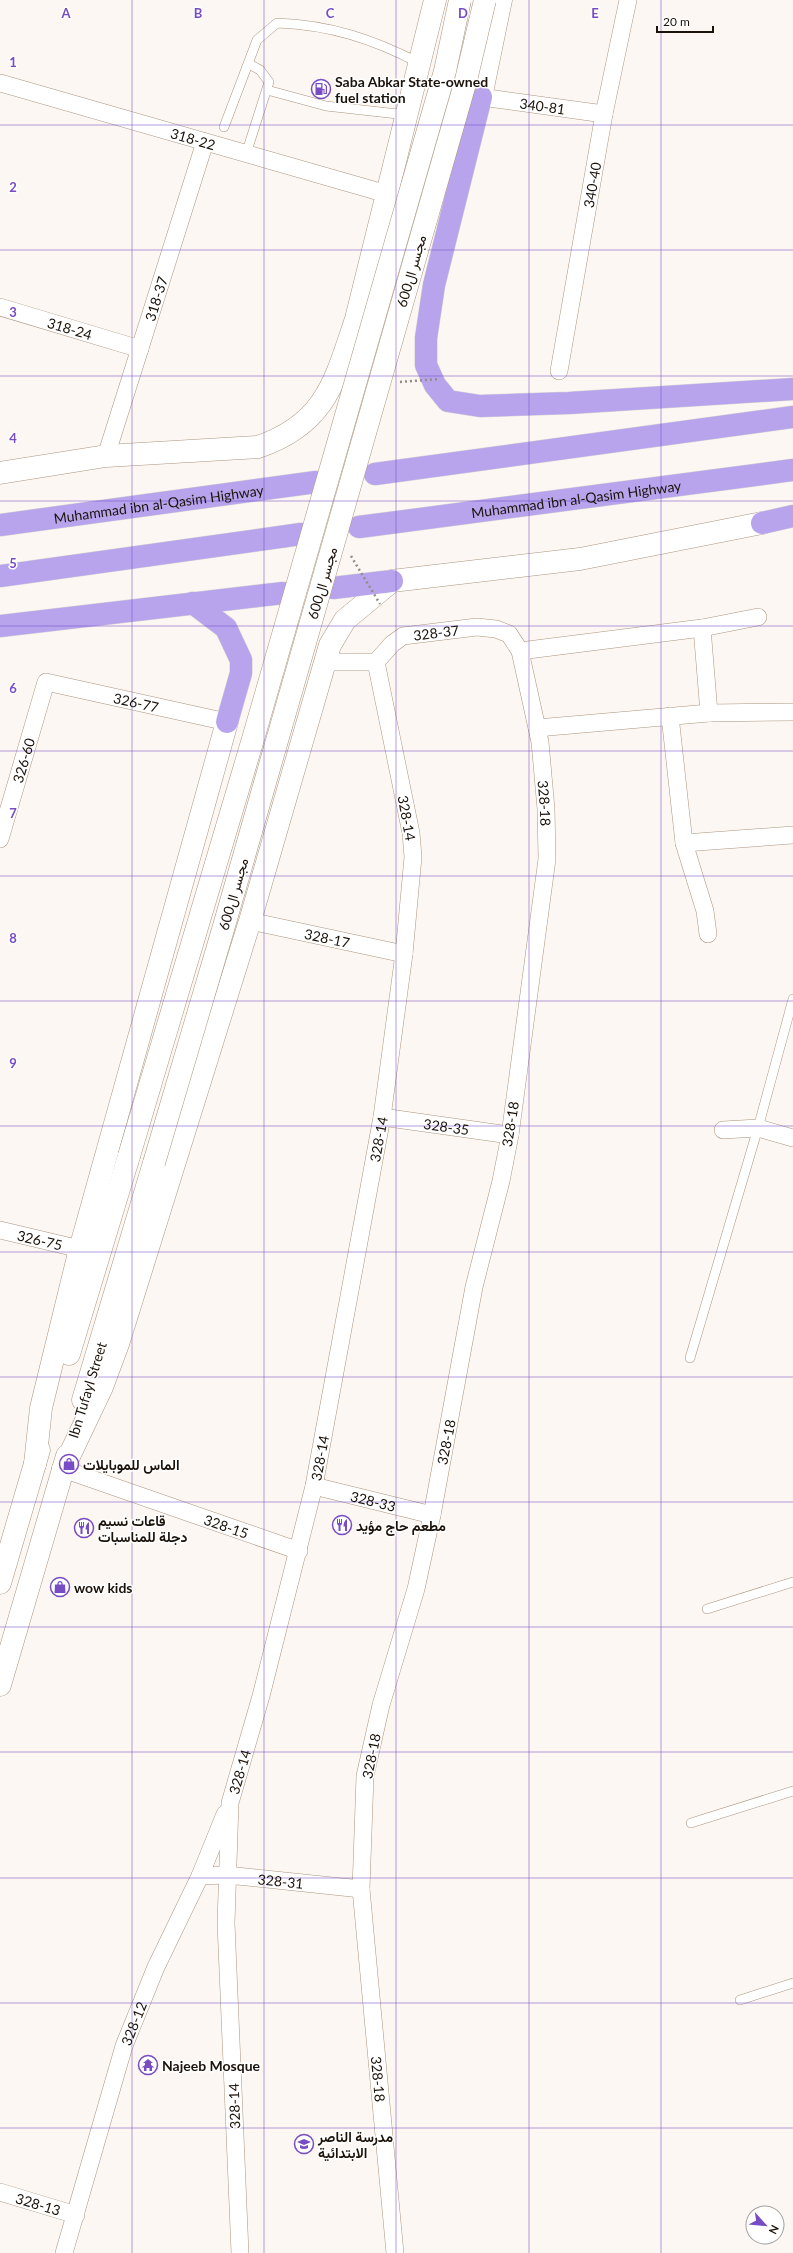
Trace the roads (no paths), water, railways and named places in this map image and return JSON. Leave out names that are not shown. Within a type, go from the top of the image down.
[{"type":"highway","points":[[481,97],[434,285],[426,338],[426,365],[435,385],[448,401],[480,406],[562,403],[793,389]]},
{"type":"highway","points":[[375,474],[793,417]]},
{"type":"highway","name":"Muhammad ibn al-Qasim Highway","points":[[359,527],[793,470]]},
{"type":"highway","name":"Muhammad ibn al-Qasim Highway","points":[[0,525],[316,482]]},
{"type":"highway","points":[[762,523],[793,516]]},
{"type":"highway","points":[[0,576],[301,534]]},
{"type":"highway","points":[[333,588],[392,581]]},
{"type":"highway","points":[[0,626],[283,593]]},
{"type":"highway","points":[[193,604],[226,628],[241,660],[241,673],[227,722]]},
{"type":"street","points":[[0,473],[106,456],[258,448],[278,440],[296,430],[322,404],[340,367],[356,319],[435,0]]},
{"type":"street","name":"مجسر ال600","points":[[129,1156],[253,739],[445,71],[460,0]]},
{"type":"street","name":"مجسر ال600","points":[[154,1163],[224,926],[450,134],[485,0]]},
{"type":"street","points":[[481,97],[501,0]]},
{"type":"street","name":"340-40","points":[[559,371],[604,114],[628,0]]},
{"type":"street","name":"318-22","points":[[0,83],[387,194]]},
{"type":"street","name":"340-81","points":[[481,97],[604,114]]},
{"type":"street","name":"318-37","points":[[106,456],[205,142]]},
{"type":"street","name":"318-24","points":[[0,307],[140,348]]},
{"type":"street","points":[[63,1469],[102,1387],[118,1344],[250,921],[330,645],[345,620],[392,581],[580,559],[762,523],[793,520]]},
{"type":"street","points":[[520,651],[702,628],[758,617]]},
{"type":"street","name":"328-37","points":[[376,662],[392,644],[403,636],[477,627],[496,629],[509,634]]},
{"type":"street","points":[[702,628],[709,713]]},
{"type":"street","name":"328-18","points":[[395,2253],[361,1889],[366,1776],[381,1705],[416,1589],[432,1515],[474,1287],[501,1181],[510,1135],[547,859],[546,809],[537,728],[520,651],[509,634]]},
{"type":"street","points":[[325,662],[376,662]]},
{"type":"street","name":"328-14","points":[[240,2253],[226,1923],[230,1803],[261,1696],[299,1551],[314,1486],[382,1117],[404,954],[413,857],[411,833],[376,662]]},
{"type":"street","name":"326-77","points":[[46,682],[227,722]]},
{"type":"street","name":"326-60","points":[[0,839],[46,682]]},
{"type":"street","points":[[537,728],[709,713],[793,712]]},
{"type":"street","points":[[670,716],[684,843],[705,911],[708,934]]},
{"type":"street","points":[[35,1464],[41,1408],[80,1250],[227,722]]},
{"type":"street","points":[[684,843],[793,835]]},
{"type":"street","name":"328-17","points":[[250,921],[404,954]]},
{"type":"street","name":"328-35","points":[[382,1117],[510,1135]]},
{"type":"street","points":[[723,1130],[758,1128],[793,1138]]},
{"type":"street","name":"Ibn Tufayl Street","points":[[0,1583],[129,1156]]},
{"type":"street","name":"Ibn Tufayl Street","points":[[0,1685],[154,1163]]},
{"type":"street","name":"326-75","points":[[0,1230],[80,1250]]},
{"type":"street","name":"328-15","points":[[63,1469],[299,1551]]},
{"type":"street","name":"328-33","points":[[314,1486],[432,1515]]},
{"type":"street","name":"328-12","points":[[64,2253],[124,2046],[156,1967],[200,1876],[230,1803]]},
{"type":"street","name":"328-31","points":[[200,1876],[227,1875],[361,1889]]},
{"type":"street","name":"328-13","points":[[0,2192],[76,2215]]},
{"type":"lane","points":[[224,127],[257,40],[277,23],[307,24],[339,32],[387,46],[419,64]]},
{"type":"lane","points":[[246,154],[269,82],[260,70],[249,64]]},
{"type":"lane","points":[[267,90],[326,106],[406,115]]},
{"type":"lane","points":[[690,1358],[758,1128],[793,999]]},
{"type":"lane","points":[[708,1609],[793,1582]]},
{"type":"lane","points":[[691,1823],[793,1791]]},
{"type":"lane","points":[[740,2000],[793,1983]]},
{"type":"place","name":"Saba Abkar State-owned fuel station","points":[[321,89]]},
{"type":"place","name":"الماس للموبايلات","points":[[69,1464]]},
{"type":"place","name":"مطعم حاج مؤيد","points":[[342,1525]]},
{"type":"place","name":"قاعات نسيم دجلة للمناسبات","points":[[84,1528]]},
{"type":"place","name":"wow kids","points":[[60,1587]]},
{"type":"place","name":"Najeeb Mosque","points":[[148,2065]]},
{"type":"place","name":"مدرسة الناصر الابتدائية","points":[[304,2144]]}]
